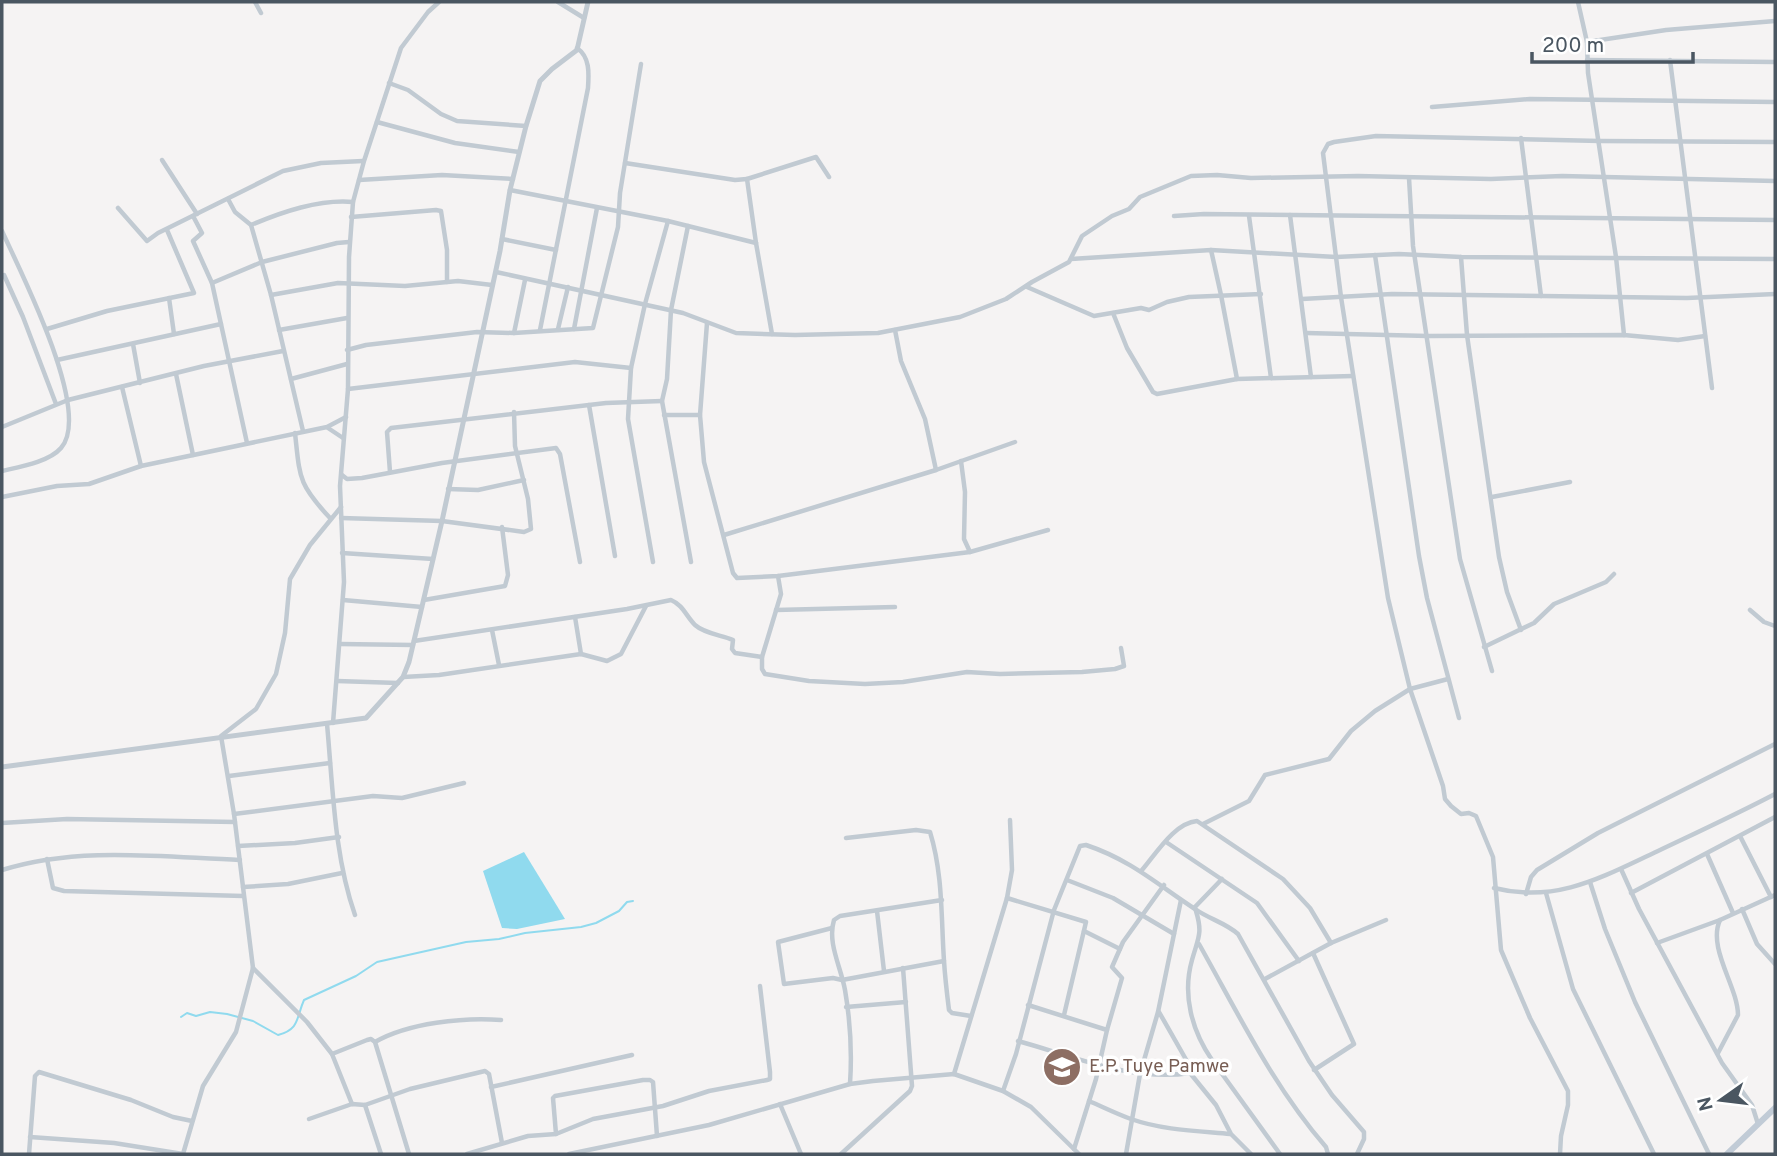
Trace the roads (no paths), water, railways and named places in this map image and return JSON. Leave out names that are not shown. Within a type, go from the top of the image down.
[{"type":"main road","points":[[1727,1154],[1775,1108]]},
{"type":"street","points":[[255,2],[261,13]]},
{"type":"street","points":[[355,915],[342,873],[332,801],[330,763],[330,724],[337,681],[343,600],[340,486],[348,389],[347,318],[351,217],[364,161],[401,48],[428,12],[439,2]]},
{"type":"street","points":[[558,2],[584,18]]},
{"type":"street","points":[[2,767],[366,718],[403,677],[414,643],[442,521],[496,272],[510,190],[526,126],[540,81],[577,48],[588,2]]},
{"type":"street","points":[[1578,2],[1587,41],[1587,60],[1611,218],[1624,335]]},
{"type":"street","points":[[1587,41],[1666,30],[1775,21]]},
{"type":"street","points":[[540,330],[589,79],[584,54],[577,48]]},
{"type":"street","points":[[1587,60],[1775,62]]},
{"type":"street","points":[[1670,60],[1712,388]]},
{"type":"street","points":[[347,350],[366,345],[481,332],[593,328],[615,243],[641,64]]},
{"type":"street","points":[[389,83],[408,90],[441,114],[457,121],[526,126]]},
{"type":"street","points":[[1432,107],[1530,99],[1775,102]]},
{"type":"street","points":[[377,122],[454,143],[519,152]]},
{"type":"street","points":[[1560,1154],[1568,1091],[1530,1018],[1502,950],[1493,857],[1476,816],[1458,812],[1445,799],[1410,689],[1387,591],[1341,297],[1323,153],[1328,144],[1334,142],[1376,136],[1775,142]]},
{"type":"street","points":[[1521,138],[1541,296]]},
{"type":"street","points":[[625,163],[735,180],[747,179],[816,157],[829,177]]},
{"type":"street","points":[[162,160],[195,215],[202,234],[193,242],[212,283],[247,443]]},
{"type":"street","points":[[118,208],[145,241],[272,175],[296,166],[364,161]]},
{"type":"street","points":[[359,180],[442,175],[513,179]]},
{"type":"street","points":[[496,272],[671,310],[736,333],[869,333],[960,317],[1006,299],[1065,265],[1072,259],[1085,234],[1112,216],[1129,209],[1140,197],[1198,175],[1775,181]]},
{"type":"street","points":[[1409,178],[1415,255],[1461,559],[1492,671]]},
{"type":"street","points":[[747,179],[772,334]]},
{"type":"street","points":[[510,190],[667,221],[756,243]]},
{"type":"street","points":[[228,199],[240,217],[251,225],[271,295],[303,431]]},
{"type":"street","points":[[251,225],[279,214],[324,204],[353,202]]},
{"type":"street","points":[[574,329],[597,208]]},
{"type":"street","points":[[351,217],[436,209],[440,211],[447,250],[447,282]]},
{"type":"street","points":[[1290,215],[1311,377]]},
{"type":"street","points":[[1174,216],[1410,215],[1531,219],[1775,220]]},
{"type":"street","points":[[1249,216],[1271,378]]},
{"type":"street","points":[[653,562],[628,425],[631,368],[667,221]]},
{"type":"street","points":[[688,226],[671,310],[667,379],[662,401],[691,562]]},
{"type":"street","points":[[47,329],[107,311],[192,293],[194,290],[167,230]]},
{"type":"street","points":[[2,231],[47,329],[68,400],[69,421],[62,448],[46,458],[2,471]]},
{"type":"street","points":[[502,239],[556,250]]},
{"type":"street","points":[[212,283],[262,262],[349,242]]},
{"type":"street","points":[[1072,259],[1211,250],[1336,257],[1415,255],[1775,259]]},
{"type":"street","points":[[1211,250],[1237,379]]},
{"type":"street","points":[[1375,255],[1419,556],[1427,598],[1459,718]]},
{"type":"street","points":[[1461,257],[1467,335],[1502,573],[1521,630]]},
{"type":"street","points":[[4,275],[56,404]]},
{"type":"street","points":[[514,332],[525,279]]},
{"type":"street","points":[[271,295],[306,287],[348,283],[405,286],[447,282],[492,285]]},
{"type":"street","points":[[558,329],[568,287]]},
{"type":"street","points":[[1026,287],[1092,316],[1141,308],[1149,310],[1182,298],[1261,294]]},
{"type":"street","points":[[1301,299],[1380,295],[1702,297],[1775,294]]},
{"type":"street","points":[[169,298],[174,334]]},
{"type":"street","points":[[1113,313],[1127,348],[1153,392],[1163,394],[1237,379],[1353,376]]},
{"type":"street","points":[[279,330],[347,318]]},
{"type":"street","points":[[707,323],[700,415],[704,462],[735,577],[741,579],[778,576],[970,552],[1048,530]]},
{"type":"street","points":[[57,360],[221,324]]},
{"type":"street","points":[[895,330],[901,361],[925,419],[936,470]]},
{"type":"street","points":[[1306,333],[1428,336],[1624,335],[1669,340],[1705,337]]},
{"type":"street","points":[[132,344],[140,383]]},
{"type":"street","points":[[2,427],[68,400],[229,361],[283,351]]},
{"type":"street","points":[[348,389],[575,362],[631,368]]},
{"type":"street","points":[[290,379],[347,364]]},
{"type":"street","points":[[176,374],[193,455]]},
{"type":"street","points":[[122,387],[141,466]]},
{"type":"street","points":[[390,472],[389,429],[589,404],[630,400],[662,401]]},
{"type":"street","points":[[589,404],[615,556]]},
{"type":"street","points":[[341,518],[442,521],[524,532],[531,529],[532,521],[513,436],[514,412]]},
{"type":"street","points":[[664,415],[700,415]]},
{"type":"street","points":[[2,498],[57,486],[89,484],[141,466],[327,427],[346,417]]},
{"type":"street","points":[[327,427],[343,438]]},
{"type":"street","points":[[295,433],[300,478],[317,505],[330,518]]},
{"type":"street","points":[[724,535],[936,470],[1015,442]]},
{"type":"street","points":[[340,486],[347,479],[550,448],[558,450],[580,562]]},
{"type":"street","points":[[961,461],[965,492],[964,539],[970,552]]},
{"type":"street","points":[[341,475],[347,479]]},
{"type":"street","points":[[448,489],[478,490],[524,480]]},
{"type":"street","points":[[1492,497],[1570,482]]},
{"type":"street","points":[[221,736],[256,709],[276,674],[285,634],[289,579],[301,557],[341,507]]},
{"type":"street","points":[[424,600],[505,586],[508,575],[502,527]]},
{"type":"street","points":[[342,553],[433,559]]},
{"type":"street","points":[[1484,647],[1521,630],[1538,620],[1554,604],[1606,582],[1614,574]]},
{"type":"street","points":[[778,576],[781,594],[762,657],[765,674],[809,681],[866,684],[903,682],[967,672],[1000,674],[1104,671],[1124,666],[1121,648]]},
{"type":"street","points":[[343,600],[422,607]]},
{"type":"street","points":[[340,644],[414,643],[671,600],[676,601],[702,630],[733,640],[732,649],[735,653],[762,657]]},
{"type":"street","points":[[403,677],[439,675],[581,654],[607,661],[619,656],[646,605]]},
{"type":"street","points":[[776,610],[895,607]]},
{"type":"street","points":[[1751,610],[1765,622],[1775,626]]},
{"type":"street","points":[[575,617],[581,654]]},
{"type":"street","points":[[492,629],[499,665]]},
{"type":"street","points":[[416,633],[426,639]]},
{"type":"street","points":[[1203,824],[1249,801],[1265,775],[1332,757],[1356,725],[1410,689],[1448,679]]},
{"type":"street","points":[[337,681],[398,683]]},
{"type":"street","points":[[30,1138],[114,1143],[183,1154],[208,1075],[236,1032],[253,968],[229,776],[221,736]]},
{"type":"street","points":[[1526,894],[1536,870],[1598,833],[1775,744]]},
{"type":"street","points":[[229,776],[330,763]]},
{"type":"street","points":[[234,814],[373,796],[402,798],[464,783]]},
{"type":"street","points":[[1494,888],[1526,894],[1546,893],[1590,882],[1775,794]]},
{"type":"street","points":[[1631,893],[1775,817]]},
{"type":"street","points":[[2,823],[78,819],[235,822]]},
{"type":"street","points":[[954,1074],[1007,898],[1012,870],[1010,820]]},
{"type":"street","points":[[1142,870],[1165,842],[1190,822],[1203,824],[1283,880],[1310,908],[1331,943]]},
{"type":"street","points":[[846,838],[928,830],[938,866],[950,1012],[971,1016]]},
{"type":"street","points":[[1657,943],[1720,920],[1773,896],[1740,836]]},
{"type":"street","points":[[238,846],[339,837]]},
{"type":"street","points":[[1165,842],[1257,903],[1299,961]]},
{"type":"street","points":[[1003,1091],[1054,910],[1083,845],[1142,870],[1181,900],[1238,934],[1314,1070],[1353,1122],[1364,1132],[1364,1139],[1357,1154]]},
{"type":"street","points":[[1707,854],[1733,913]]},
{"type":"street","points":[[2,870],[47,859],[115,855],[240,860]]},
{"type":"street","points":[[47,859],[53,888],[64,891],[243,895]]},
{"type":"street","points":[[1621,869],[1631,893],[1717,1054],[1752,1105],[1758,1124]]},
{"type":"street","points":[[243,887],[279,885],[342,873]]},
{"type":"street","points":[[1195,909],[1222,879]]},
{"type":"street","points":[[1067,880],[1113,898],[1174,933]]},
{"type":"street","points":[[1590,882],[1605,929],[1636,1002],[1709,1154]]},
{"type":"street","points":[[1074,1149],[1122,978],[1121,974],[1112,969],[1119,949],[1164,885]]},
{"type":"street","points":[[1546,893],[1573,989],[1654,1154]]},
{"type":"street","points":[[1007,898],[1054,910],[1084,920],[1086,924],[1064,1015]]},
{"type":"street","points":[[850,1084],[846,1007],[837,966],[832,928],[834,919],[942,900]]},
{"type":"street","points":[[1126,1154],[1140,1074],[1158,1012],[1181,900]]},
{"type":"street","points":[[1195,909],[1199,944],[1192,959],[1188,999],[1198,1038],[1280,1154]]},
{"type":"street","points":[[1742,909],[1757,944],[1775,964]]},
{"type":"street","points":[[877,911],[884,971]]},
{"type":"street","points":[[1264,980],[1331,943],[1386,920]]},
{"type":"street","points":[[1717,1054],[1738,1016],[1721,954],[1717,928],[1720,920]]},
{"type":"street","points":[[832,928],[778,942],[784,984],[833,978],[842,980],[944,961]]},
{"type":"street","points":[[1084,931],[1119,949]]},
{"type":"street","points":[[1199,944],[1272,1074],[1306,1125],[1326,1147],[1328,1154]]},
{"type":"street","points":[[1313,953],[1354,1044],[1314,1070]]},
{"type":"street","points":[[253,968],[307,1022],[332,1054],[352,1104]]},
{"type":"street","points":[[842,1154],[910,1091],[913,1078],[903,968]]},
{"type":"street","points":[[467,1154],[528,1136],[556,1134],[593,1119],[655,1108],[709,1091],[770,1079],[760,986]]},
{"type":"street","points":[[846,1007],[906,1002]]},
{"type":"street","points":[[1028,1005],[1107,1030]]},
{"type":"street","points":[[1158,1012],[1188,1063],[1190,1073],[1216,1105],[1231,1134],[1251,1154]]},
{"type":"street","points":[[375,1042],[427,1026],[471,1019],[502,1020]]},
{"type":"street","points":[[332,1054],[367,1040],[375,1042],[409,1154]]},
{"type":"street","points":[[1017,1041],[1140,1074],[1190,1073]]},
{"type":"street","points":[[491,1087],[632,1055]]},
{"type":"street","points":[[309,1119],[352,1104],[365,1105],[485,1071],[489,1074],[502,1143]]},
{"type":"street","points":[[29,1154],[35,1076],[38,1072],[192,1121]]},
{"type":"street","points":[[569,1154],[709,1125],[850,1084],[954,1074],[1003,1091],[1031,1107],[1079,1154]]},
{"type":"street","points":[[556,1134],[552,1111],[555,1096],[650,1080],[653,1082],[657,1136]]},
{"type":"street","points":[[1089,1101],[1132,1120],[1177,1129],[1231,1134]]},
{"type":"street","points":[[780,1104],[802,1154]]},
{"type":"street","points":[[365,1105],[381,1154]]},
{"type":"water","points":[[524,852],[565,919],[517,929],[502,928],[483,871]]},
{"type":"waterway","points":[[181,1017],[187,1013],[196,1016],[210,1012],[227,1014],[253,1021],[278,1035],[294,1026],[304,1000],[356,976],[377,962],[466,942],[581,927],[596,923],[619,911],[627,902],[633,901]]},
{"type":"place","name":"E.P. Tuye Pamwe","points":[[1062,1067]]}]
